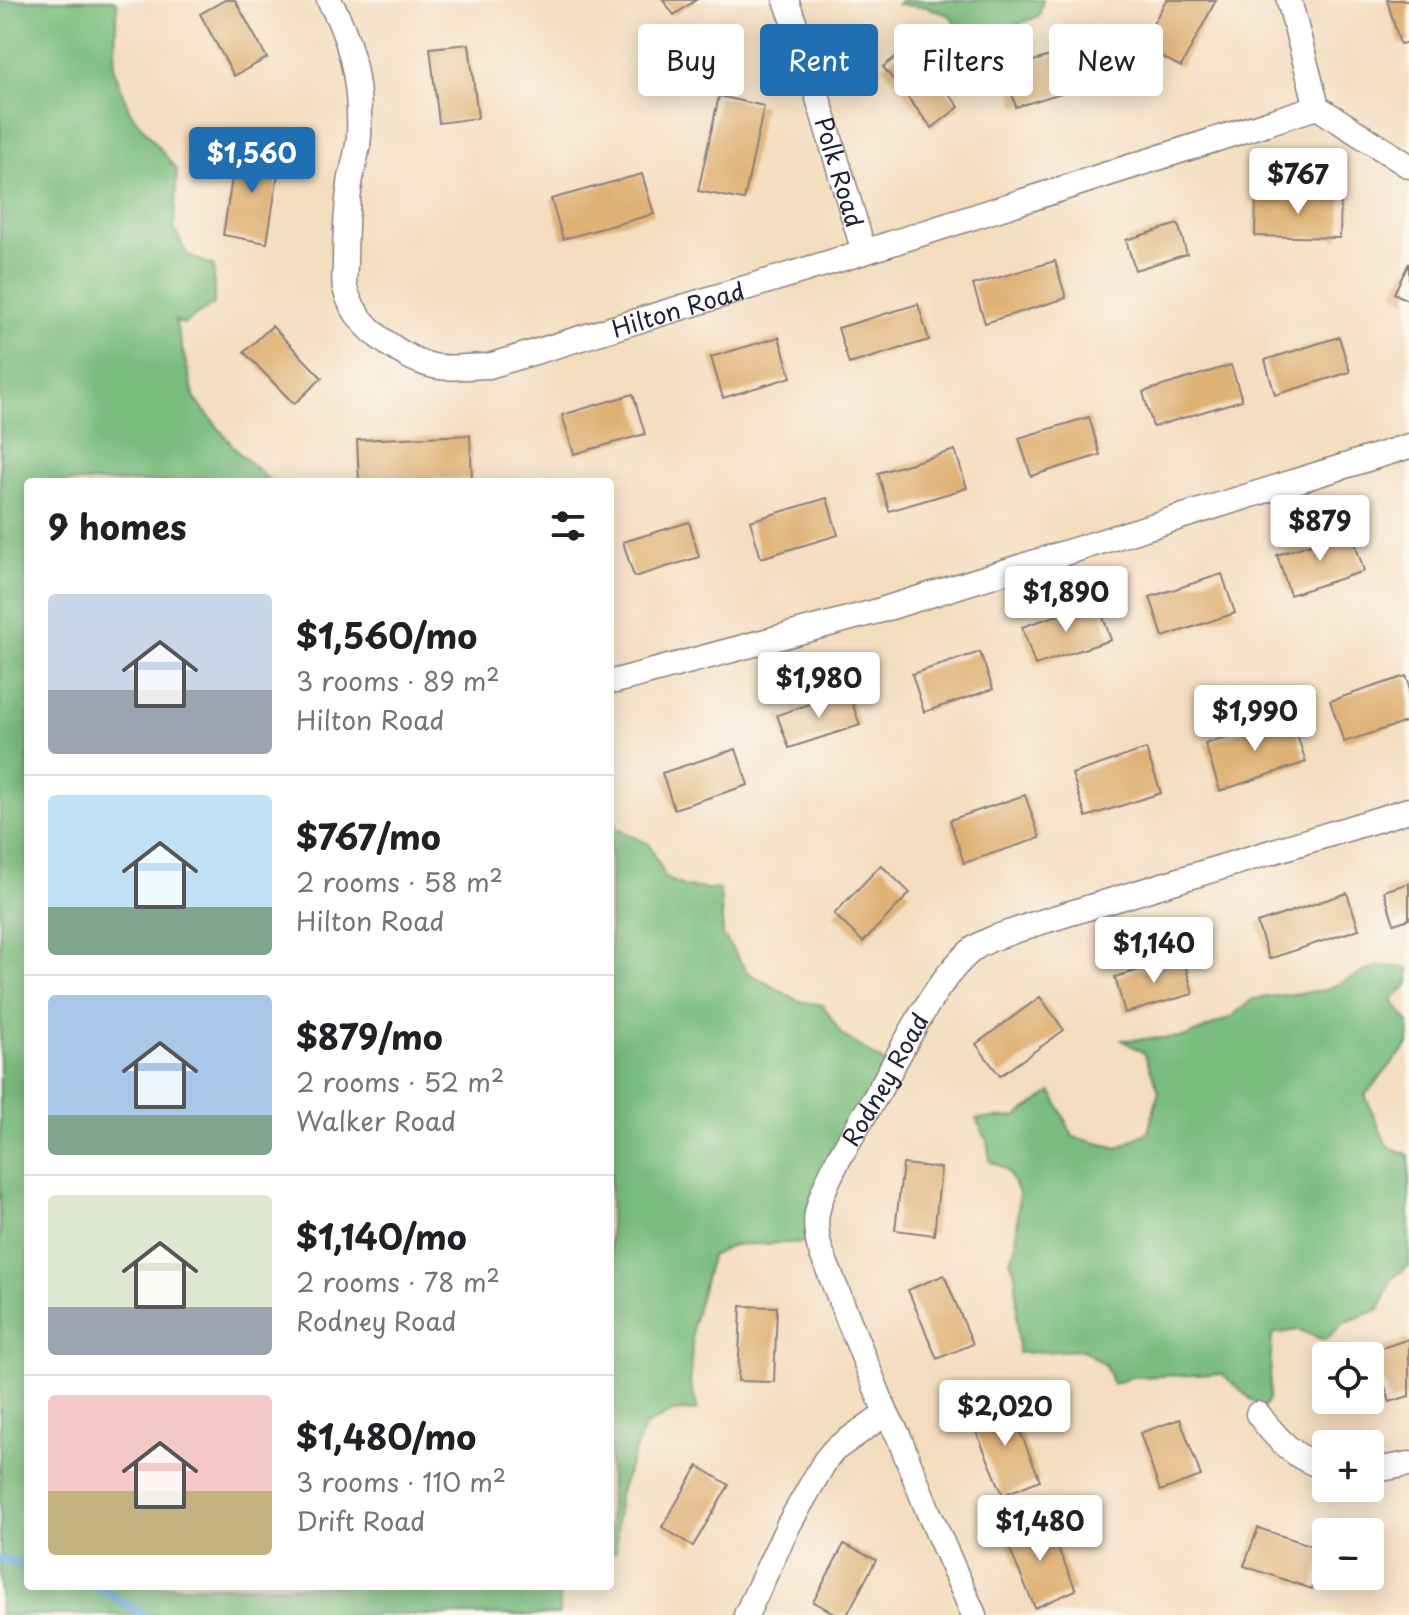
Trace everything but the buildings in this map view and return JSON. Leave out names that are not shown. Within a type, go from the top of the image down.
[{"type":"street","name":"Hilton Road","points":[[329,0],[350,48],[359,94],[359,138],[350,181],[345,230],[345,287],[359,317],[373,332],[395,348],[439,367],[489,366],[864,252],[1317,107]]},
{"type":"street","name":"Polk Road","points":[[786,0],[864,252]]},
{"type":"street","points":[[1289,0],[1317,107],[1409,166]]},
{"type":"street","points":[[616,681],[878,611],[1409,446]]},
{"type":"street","name":"Rodney Road","points":[[974,1615],[886,1413],[820,1249],[817,1214],[845,1148],[945,979],[973,949],[1003,933],[1409,810]]},
{"type":"street","points":[[746,1615],[789,1524],[825,1461],[834,1450],[886,1413]]},
{"type":"street","points":[[1258,1414],[1289,1448],[1312,1464]]},
{"type":"street","points":[[1384,1468],[1409,1464]]},
{"type":"green space","points":[[0,0],[113,0],[117,3],[114,69],[130,112],[177,170],[174,228],[188,256],[214,266],[214,304],[183,324],[175,320],[195,399],[237,451],[267,478],[24,478],[24,1590],[562,1590],[559,1615],[0,1615]]},
{"type":"green space","points":[[901,0],[1043,0],[1039,16],[1019,24],[955,24],[951,16],[927,7],[897,5]]},
{"type":"green space","points":[[614,821],[617,829],[649,844],[666,878],[685,887],[720,890],[723,935],[747,972],[799,1001],[823,1005],[841,1034],[891,1067],[820,1196],[815,1242],[733,1245],[711,1256],[693,1324],[690,1382],[698,1410],[672,1412],[644,1427],[618,1497],[616,1552]]},
{"type":"green space","points":[[1378,966],[1409,968],[1409,983],[1392,1000],[1409,1023],[1409,1044],[1365,1095],[1387,1146],[1409,1155],[1409,1266],[1392,1278],[1380,1309],[1344,1323],[1324,1340],[1299,1330],[1272,1334],[1269,1400],[1262,1409],[1222,1374],[1132,1377],[1113,1384],[1105,1365],[1083,1350],[1018,1353],[1016,1277],[1010,1259],[1016,1248],[1019,1193],[1006,1169],[990,1161],[987,1140],[976,1119],[1016,1117],[1052,1092],[1073,1137],[1118,1148],[1148,1132],[1159,1091],[1144,1053],[1122,1040],[1186,1037],[1231,1017],[1253,999],[1325,990]]},
{"type":"waterway","points":[[0,1559],[24,1566]]},
{"type":"waterway","points":[[102,1590],[144,1615]]}]
